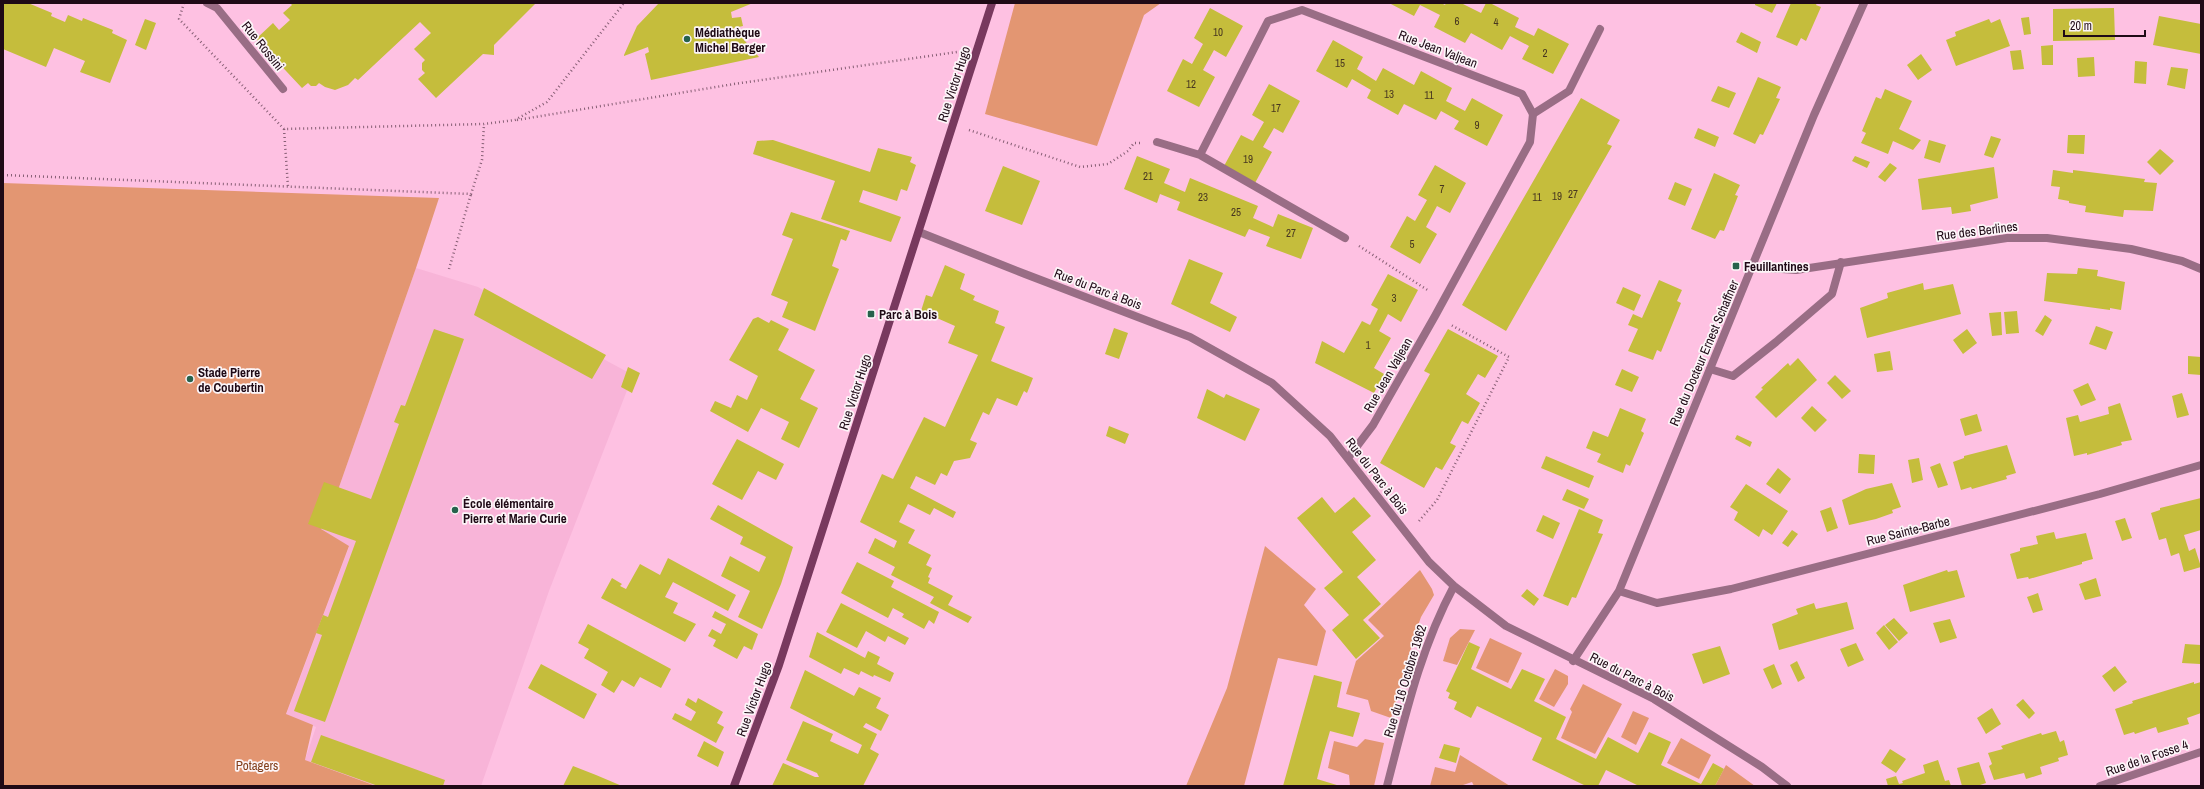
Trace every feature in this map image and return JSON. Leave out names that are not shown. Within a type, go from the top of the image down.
[{"type":"street","name":"Rue Rossini","points":[[207,3],[218,8],[283,89]]},
{"type":"street","name":"Rue Victor Hugo","points":[[734,786],[779,666],[992,3]]},
{"type":"street","name":"Rue du Docteur Ernest Schaffner","points":[[1573,661],[1619,591],[1710,369],[1754,267],[1814,115],[1864,3]]},
{"type":"street","name":"Rue Jean Valjean","points":[[1200,155],[1268,21],[1302,10],[1522,94],[1533,114],[1530,142],[1444,300],[1373,425],[1348,458]]},
{"type":"street","points":[[1533,114],[1569,92],[1600,29]]},
{"type":"street","points":[[1157,142],[1200,155],[1345,238]]},
{"type":"street","name":"Rue du Parc à Bois","points":[[919,232],[1190,337],[1272,383],[1330,436],[1348,458],[1373,494],[1429,562],[1454,586],[1506,626],[1573,661],[1654,699],[1762,767],[1787,786]]},
{"type":"street","name":"Rue des Berlines","points":[[1754,267],[1796,270],[2007,238],[2047,238],[2131,249],[2182,261],[2201,269]]},
{"type":"street","points":[[1710,369],[1733,376],[1776,342],[1832,294],[1841,262]]},
{"type":"street","name":"Rue Sainte-Barbe","points":[[1619,591],[1657,603],[1731,589],[2100,494],[2201,465]]},
{"type":"street","name":"Rue du 16 Octobre 1962","points":[[1387,786],[1422,658],[1437,618],[1454,586]]},
{"type":"street","name":"Rue de la Fosse 4","points":[[2100,786],[2201,752]]},
{"type":"path","points":[[184,3],[179,18],[284,129],[288,187]]},
{"type":"path","points":[[515,120],[547,102],[624,3]]},
{"type":"path","points":[[284,129],[484,124],[734,84],[978,49]]},
{"type":"path","points":[[450,269],[482,160],[484,124]]},
{"type":"path","points":[[953,125],[1080,167],[1108,164],[1128,151],[1134,143],[1157,142]]},
{"type":"path","points":[[3,175],[471,194]]},
{"type":"path","points":[[1345,238],[1444,300]]},
{"type":"path","points":[[1408,535],[1437,500],[1508,357],[1435,316]]},
{"type":"shaded area","name":"École élémentaire Pierre et Marie Curie","points":[[416,268],[478,287],[546,328],[633,375],[549,591],[481,786],[376,786],[305,760],[316,727],[286,715],[349,547],[320,529],[338,490]]},
{"type":"green space","points":[[1015,3],[1161,3],[1144,15],[1097,146],[985,114]]},
{"type":"green space","name":"Stade Pierre de Coubertin","points":[[3,183],[439,198],[338,490],[321,529],[349,546],[286,714],[313,725],[305,760],[376,786],[3,786]]},
{"type":"green space","points":[[1265,546],[1316,589],[1304,605],[1326,631],[1317,666],[1278,658],[1244,786],[1186,786],[1227,688]]},
{"type":"green space","points":[[1420,570],[1434,595],[1421,617],[1415,634],[1391,718],[1371,711],[1368,700],[1346,694],[1356,661],[1384,636],[1368,620]]},
{"type":"green space","points":[[1460,629],[1475,630],[1457,665],[1443,661],[1450,638]]},
{"type":"green space","points":[[1490,638],[1522,653],[1508,683],[1476,668]]},
{"type":"green space","points":[[1555,669],[1568,676],[1568,684],[1554,707],[1539,699]]},
{"type":"green space","points":[[1583,684],[1622,704],[1595,754],[1561,738],[1572,712],[1570,709]]},
{"type":"green space","points":[[1633,711],[1649,718],[1636,745],[1621,737]]},
{"type":"green space","points":[[1681,738],[1711,755],[1699,779],[1667,763]]},
{"type":"green space","points":[[1365,739],[1384,743],[1374,786],[1350,786],[1349,775],[1328,768],[1334,741],[1357,747]]},
{"type":"green space","points":[[1460,755],[1510,786],[1474,786],[1472,782],[1460,786],[1430,786],[1435,767],[1455,772]]},
{"type":"green space","points":[[1726,765],[1755,786],[1715,786]]},
{"type":"building","points":[[3,3],[28,3],[52,13],[51,16],[65,22],[68,15],[82,21],[83,18],[113,30],[112,33],[127,40],[110,83],[80,72],[85,61],[54,48],[46,67],[3,49]]},
{"type":"building","points":[[290,3],[536,3],[494,45],[494,55],[483,54],[436,98],[418,79],[425,73],[422,70],[422,63],[425,60],[414,49],[431,33],[420,22],[358,80],[355,78],[348,85],[335,90],[325,87],[319,83],[316,86],[311,86],[308,83],[302,88],[256,39],[273,23],[279,30],[290,20],[283,13],[292,5]]},
{"type":"building","name":"Médiathèque Michel Berger","points":[[659,3],[753,3],[731,12],[732,18],[741,17],[743,26],[734,28],[734,34],[738,33],[759,57],[651,80],[645,54],[649,52],[648,47],[624,55],[637,26]]},
{"type":"building","points":[[1389,3],[1441,3],[1445,5],[1446,3],[1461,3],[1481,13],[1486,3],[1490,3],[1519,18],[1515,27],[1534,36],[1538,28],[1569,44],[1553,74],[1522,59],[1529,46],[1510,36],[1502,50],[1471,33],[1465,43],[1434,27],[1440,15],[1420,5],[1414,16]]},
{"type":"building","points":[[1755,3],[1777,3],[1772,13],[1755,5]]},
{"type":"building","points":[[1791,3],[1817,3],[1816,5],[1821,7],[1806,41],[1801,38],[1797,46],[1776,37]]},
{"type":"building","points":[[1210,8],[1243,26],[1226,57],[1214,50],[1203,70],[1215,77],[1199,107],[1167,91],[1183,59],[1192,64],[1203,44],[1194,38]]},
{"type":"building","points":[[2114,8],[2115,40],[2053,41],[2053,9]]},
{"type":"building","points":[[2159,16],[2201,24],[2201,54],[2153,45]]},
{"type":"building","points":[[2029,17],[2031,34],[2024,35],[2021,18]]},
{"type":"building","points":[[145,19],[156,23],[146,50],[135,45]]},
{"type":"building","points":[[1989,19],[1991,23],[2000,19],[2010,46],[1956,66],[1946,40],[1956,36],[1955,32]]},
{"type":"building","points":[[1741,32],[1761,42],[1757,53],[1736,42]]},
{"type":"building","points":[[1333,40],[1363,57],[1357,69],[1376,81],[1383,68],[1414,85],[1421,71],[1452,88],[1446,101],[1465,111],[1472,98],[1503,115],[1487,146],[1454,129],[1459,121],[1441,111],[1436,120],[1404,104],[1398,115],[1367,98],[1371,90],[1352,79],[1347,88],[1316,71]]},
{"type":"building","points":[[2053,45],[2053,65],[2042,65],[2041,46]]},
{"type":"building","points":[[2021,50],[2024,69],[2013,70],[2010,51]]},
{"type":"building","points":[[1921,54],[1932,70],[1918,80],[1907,65]]},
{"type":"building","points":[[2094,57],[2095,76],[2078,77],[2077,58]]},
{"type":"building","points":[[2135,61],[2147,62],[2146,84],[2134,83]]},
{"type":"building","points":[[2171,67],[2188,69],[2185,89],[2167,85]]},
{"type":"building","points":[[1758,77],[1781,87],[1776,98],[1780,99],[1763,135],[1760,134],[1755,144],[1733,134]]},
{"type":"building","points":[[1269,84],[1300,101],[1283,133],[1274,128],[1263,147],[1272,152],[1255,183],[1224,166],[1241,135],[1253,141],[1264,122],[1252,115]]},
{"type":"building","points":[[1718,86],[1736,93],[1729,108],[1711,101]]},
{"type":"building","points":[[1885,89],[1912,101],[1899,129],[1921,140],[1913,150],[1893,141],[1888,154],[1861,143],[1866,133],[1862,131],[1876,97],[1881,99]]},
{"type":"building","points":[[1581,98],[1620,120],[1607,144],[1612,146],[1506,331],[1462,305]]},
{"type":"building","points":[[1698,128],[1719,137],[1715,147],[1694,138]]},
{"type":"building","points":[[2068,135],[2085,135],[2084,154],[2067,153]]},
{"type":"building","points":[[1991,136],[2001,139],[1993,158],[1984,155]]},
{"type":"building","points":[[773,140],[870,172],[878,148],[912,157],[910,162],[916,165],[907,191],[901,189],[897,201],[863,190],[859,202],[901,217],[891,242],[821,219],[835,181],[753,154],[757,141]]},
{"type":"building","points":[[1929,140],[1946,145],[1940,163],[1924,158]]},
{"type":"building","points":[[2160,149],[2174,161],[2160,175],[2147,162]]},
{"type":"building","points":[[1137,156],[1170,169],[1164,183],[1185,192],[1190,178],[1258,206],[1253,218],[1273,227],[1278,214],[1313,228],[1301,259],[1266,246],[1270,237],[1249,229],[1245,237],[1177,210],[1180,202],[1160,194],[1157,203],[1124,189]]},
{"type":"building","points":[[1855,156],[1870,162],[1867,168],[1852,161]]},
{"type":"building","points":[[1890,163],[1897,168],[1885,182],[1878,177]]},
{"type":"building","points":[[1435,165],[1466,183],[1450,213],[1437,206],[1426,227],[1437,234],[1420,264],[1390,247],[1407,216],[1415,221],[1427,200],[1418,195]]},
{"type":"building","points":[[1003,166],[1040,181],[1022,225],[985,211]]},
{"type":"building","points":[[1994,167],[1998,198],[1970,205],[1971,211],[1952,214],[1951,207],[1922,210],[1918,179]]},
{"type":"building","points":[[2053,170],[2073,173],[2073,170],[2145,179],[2144,182],[2157,183],[2153,211],[2124,210],[2123,217],[2085,212],[2086,206],[2069,203],[2069,201],[2058,199],[2060,187],[2051,186]]},
{"type":"building","points":[[1714,173],[1740,185],[1735,195],[1738,196],[1724,231],[1720,230],[1715,239],[1691,229]]},
{"type":"building","points":[[1675,182],[1692,189],[1685,206],[1668,199]]},
{"type":"building","points":[[791,212],[850,231],[846,241],[841,239],[832,266],[839,269],[815,331],[782,317],[788,302],[771,295],[793,239],[782,235]]},
{"type":"building","points":[[1189,259],[1223,273],[1210,303],[1237,317],[1230,332],[1171,304]]},
{"type":"building","points":[[945,265],[965,274],[960,289],[975,296],[973,300],[999,311],[995,323],[1005,327],[991,361],[1033,378],[1027,393],[1024,391],[1017,406],[997,398],[989,415],[983,412],[970,440],[977,443],[970,458],[954,461],[947,476],[941,473],[935,485],[916,476],[910,488],[956,512],[953,518],[934,508],[930,515],[908,504],[899,522],[915,530],[908,543],[931,555],[926,565],[932,568],[928,577],[930,578],[928,583],[953,596],[948,605],[972,617],[968,623],[930,603],[934,597],[891,575],[895,567],[868,553],[875,538],[894,548],[897,541],[860,522],[882,474],[893,479],[924,417],[945,427],[978,355],[948,343],[955,326],[921,311],[926,295],[932,297]]},
{"type":"building","points":[[2078,268],[2098,270],[2097,276],[2125,282],[2121,310],[2110,308],[2110,310],[2044,301],[2047,273],[2077,274]]},
{"type":"building","points":[[1388,274],[1418,290],[1401,322],[1388,314],[1379,331],[1391,338],[1374,368],[1384,374],[1374,393],[1315,363],[1322,341],[1344,353],[1362,321],[1370,325],[1378,309],[1371,305]]},
{"type":"building","points":[[1659,280],[1682,290],[1677,301],[1681,303],[1661,352],[1657,350],[1653,360],[1628,351],[1638,329],[1628,325],[1633,314],[1642,318]]},
{"type":"building","points":[[1923,283],[1924,290],[1953,284],[1961,314],[1867,338],[1860,308],[1888,298],[1887,293]]},
{"type":"building","points":[[1623,287],[1641,295],[1634,311],[1616,303]]},
{"type":"building","points":[[484,288],[606,355],[592,379],[474,315]]},
{"type":"building","points":[[2017,311],[2019,333],[2006,334],[2004,312]]},
{"type":"building","points":[[2001,312],[2002,335],[1992,336],[1989,313]]},
{"type":"building","points":[[2045,315],[2052,320],[2043,336],[2035,331]]},
{"type":"building","points":[[758,317],[769,323],[771,320],[789,329],[778,350],[815,370],[800,399],[818,408],[799,448],[781,439],[789,422],[761,408],[748,432],[710,411],[715,401],[731,408],[737,395],[747,400],[758,376],[729,360],[753,319]]},
{"type":"building","points":[[2096,326],[2113,332],[2106,350],[2089,344]]},
{"type":"building","points":[[1114,328],[1128,333],[1119,359],[1105,354]]},
{"type":"building","points":[[434,329],[464,339],[325,722],[294,711],[322,635],[316,633],[323,615],[328,617],[356,541],[308,524],[324,482],[371,499],[399,424],[394,422],[401,405],[405,406]]},
{"type":"building","points":[[1448,329],[1498,356],[1485,378],[1478,374],[1466,394],[1480,403],[1468,424],[1462,421],[1450,443],[1456,446],[1442,470],[1436,467],[1424,488],[1380,463],[1430,374],[1424,371]]},
{"type":"building","points":[[1967,329],[1977,343],[1963,354],[1953,340]]},
{"type":"building","points":[[1890,351],[1893,370],[1877,372],[1874,354]]},
{"type":"building","points":[[2188,356],[2201,357],[2201,375],[2188,374]]},
{"type":"building","points":[[1798,358],[1817,380],[1776,418],[1755,397],[1763,389],[1761,388],[1788,363],[1790,366]]},
{"type":"building","points":[[628,367],[640,373],[632,393],[621,387]]},
{"type":"building","points":[[1622,369],[1639,377],[1632,392],[1615,385]]},
{"type":"building","points":[[1835,375],[1851,391],[1842,399],[1827,383]]},
{"type":"building","points":[[2088,383],[2096,400],[2081,406],[2073,390]]},
{"type":"building","points":[[1207,389],[1224,398],[1226,394],[1260,409],[1245,441],[1197,418]]},
{"type":"building","points":[[2182,393],[2189,415],[2177,418],[2172,396]]},
{"type":"building","points":[[2120,403],[2132,440],[2121,442],[2122,445],[2087,455],[2087,453],[2074,456],[2066,418],[2078,415],[2080,422],[2109,414],[2108,407]]},
{"type":"building","points":[[1812,406],[1827,420],[1815,432],[1801,418]]},
{"type":"building","points":[[1620,408],[1646,419],[1641,431],[1644,433],[1630,466],[1626,464],[1623,473],[1597,462],[1601,454],[1586,448],[1593,431],[1608,437]]},
{"type":"building","points":[[1977,414],[1982,431],[1965,436],[1960,419]]},
{"type":"building","points":[[1109,426],[1129,434],[1125,444],[1106,436]]},
{"type":"building","points":[[1737,435],[1752,442],[1750,447],[1735,439]]},
{"type":"building","points":[[737,439],[784,464],[776,480],[758,471],[742,500],[712,484]]},
{"type":"building","points":[[2007,445],[2016,473],[2006,476],[2007,479],[1972,489],[1971,487],[1961,490],[1953,462],[1964,458],[1964,456]]},
{"type":"building","points":[[1859,454],[1875,455],[1874,474],[1858,473]]},
{"type":"building","points":[[1546,456],[1594,476],[1589,488],[1541,468]]},
{"type":"building","points":[[1919,458],[1923,480],[1912,483],[1908,460]]},
{"type":"building","points":[[1940,463],[1948,485],[1938,488],[1930,467]]},
{"type":"building","points":[[1778,468],[1791,479],[1780,494],[1766,484]]},
{"type":"building","points":[[1892,483],[1901,507],[1892,510],[1893,513],[1876,519],[1849,525],[1842,500],[1866,489]]},
{"type":"building","points":[[1746,484],[1788,511],[1772,535],[1763,529],[1759,537],[1734,520],[1738,512],[1730,507]]},
{"type":"building","points":[[1567,489],[1589,499],[1584,509],[1562,500]]},
{"type":"building","points":[[1322,497],[1335,513],[1354,497],[1371,516],[1352,532],[1376,560],[1357,577],[1381,604],[1363,620],[1380,638],[1356,659],[1332,630],[1349,615],[1324,588],[1343,572],[1297,518]]},
{"type":"building","points":[[2201,498],[2201,530],[2184,535],[2189,551],[2195,548],[2201,567],[2184,572],[2179,553],[2171,556],[2166,538],[2159,540],[2151,513],[2160,510],[2160,508]]},
{"type":"building","points":[[718,505],[793,547],[781,584],[762,629],[738,617],[750,591],[721,576],[730,556],[759,572],[766,557],[740,544],[743,537],[710,519]]},
{"type":"building","points":[[1831,507],[1838,528],[1827,532],[1820,511]]},
{"type":"building","points":[[1579,509],[1603,520],[1598,533],[1603,534],[1576,598],[1572,597],[1568,606],[1543,596]]},
{"type":"building","points":[[1543,515],[1560,523],[1553,539],[1536,531]]},
{"type":"building","points":[[2125,518],[2132,538],[2122,541],[2115,521]]},
{"type":"building","points":[[1792,530],[1798,534],[1788,547],[1782,543]]},
{"type":"building","points":[[2054,532],[2056,539],[2086,533],[2093,559],[2082,562],[2082,564],[2029,579],[2028,577],[2017,579],[2010,554],[2020,551],[2020,548],[2038,544],[2036,536]]},
{"type":"building","points":[[668,558],[736,595],[728,611],[673,582],[665,597],[678,603],[673,613],[696,624],[685,642],[601,598],[612,578],[622,584],[620,586],[626,589],[640,564],[660,575]]},
{"type":"building","points":[[857,562],[894,581],[891,587],[939,612],[934,624],[929,620],[924,629],[902,617],[904,614],[893,608],[888,618],[841,593]]},
{"type":"building","points":[[1947,570],[1948,572],[1957,570],[1965,597],[1910,612],[1903,585]]},
{"type":"building","points":[[2096,578],[2101,596],[2085,600],[2079,584]]},
{"type":"building","points":[[1527,589],[1539,599],[1534,606],[1521,596]]},
{"type":"building","points":[[2038,593],[2043,610],[2033,613],[2027,597]]},
{"type":"building","points":[[1847,602],[1854,629],[1779,650],[1772,624],[1798,614],[1796,609],[1814,603],[1816,609]]},
{"type":"building","points":[[841,603],[909,638],[905,645],[888,636],[885,642],[866,631],[857,648],[826,632]]},
{"type":"building","points":[[715,611],[758,634],[752,650],[744,646],[737,659],[713,646],[716,640],[708,636],[712,629],[721,634],[726,624],[712,617]]},
{"type":"building","points":[[1894,618],[1908,633],[1899,641],[1885,625]]},
{"type":"building","points":[[1950,619],[1957,638],[1940,643],[1933,623]]},
{"type":"building","points":[[588,624],[671,669],[661,688],[640,677],[634,687],[622,680],[614,693],[601,685],[608,672],[584,658],[589,649],[578,643]]},
{"type":"building","points":[[1884,625],[1898,642],[1889,650],[1876,633]]},
{"type":"building","points":[[817,632],[865,658],[868,651],[880,657],[877,664],[894,673],[890,682],[874,675],[873,677],[861,671],[859,675],[844,668],[841,674],[809,657]]},
{"type":"building","points":[[1469,642],[1480,647],[1471,669],[1511,689],[1522,669],[1545,679],[1534,701],[1566,717],[1556,739],[1596,759],[1608,737],[1638,753],[1649,732],[1671,742],[1661,765],[1701,784],[1713,763],[1724,769],[1715,786],[1639,786],[1606,770],[1598,786],[1586,786],[1532,760],[1542,738],[1477,706],[1471,718],[1454,709],[1457,702],[1448,698],[1450,693],[1446,691]]},
{"type":"building","points":[[1856,643],[1864,660],[1848,667],[1840,649]]},
{"type":"building","points":[[2185,644],[2201,645],[2200,664],[2182,663]]},
{"type":"building","points":[[1720,646],[1730,674],[1703,684],[1692,654]]},
{"type":"building","points":[[1797,661],[1805,678],[1798,682],[1790,665]]},
{"type":"building","points":[[541,664],[597,694],[584,719],[528,688]]},
{"type":"building","points":[[1774,664],[1782,684],[1772,689],[1763,669]]},
{"type":"building","points":[[2115,666],[2127,682],[2114,692],[2102,676]]},
{"type":"building","points":[[805,670],[854,696],[859,687],[881,698],[876,708],[889,715],[881,731],[866,723],[863,727],[877,734],[870,749],[879,754],[863,786],[772,786],[783,763],[815,777],[819,777],[817,773],[786,760],[803,721],[833,734],[830,741],[858,754],[862,745],[790,708]]},
{"type":"building","points":[[1314,675],[1342,682],[1337,707],[1360,713],[1353,737],[1330,731],[1323,755],[1317,779],[1340,786],[1283,786]]},
{"type":"building","points":[[2194,682],[2194,684],[2201,682],[2201,713],[2187,718],[2189,724],[2158,733],[2156,727],[2135,734],[2134,732],[2124,735],[2115,709],[2133,703],[2132,701]]},
{"type":"building","points":[[688,698],[696,703],[698,698],[723,712],[717,723],[724,727],[716,743],[672,719],[675,713],[691,721],[696,712],[685,705]]},
{"type":"building","points":[[2023,699],[2035,713],[2029,719],[2016,705]]},
{"type":"building","points":[[1992,708],[2001,724],[1986,734],[1977,718]]},
{"type":"building","points":[[2056,731],[2060,742],[2064,740],[2068,755],[2058,758],[2059,761],[2040,767],[2042,774],[2026,779],[2024,773],[1994,780],[1989,766],[1992,764],[1988,753],[2003,749],[2001,746],[2041,733],[2042,735]]},
{"type":"building","points":[[321,735],[445,780],[443,786],[378,786],[311,762]]},
{"type":"building","points":[[704,741],[724,752],[718,767],[697,756]]},
{"type":"building","points":[[1444,744],[1460,748],[1456,763],[1439,758]]},
{"type":"building","points":[[1890,749],[1906,759],[1896,773],[1881,763]]},
{"type":"building","points":[[1938,760],[1945,781],[1949,780],[1951,786],[1888,786],[1886,779],[1896,776],[1899,784],[1903,783],[1902,781],[1925,773],[1923,765]]},
{"type":"building","points":[[1979,762],[1986,783],[1977,786],[1962,786],[1957,768]]},
{"type":"building","points":[[573,766],[596,775],[622,786],[563,786]]},
{"type":"place","name":"Médiathèque Michel Berger","points":[[687,39]]},
{"type":"place","name":"Feuillantines","points":[[1736,266]]},
{"type":"place","name":"Parc à Bois","points":[[871,314]]},
{"type":"place","name":"Stade Pierre de Coubertin","points":[[190,379]]},
{"type":"place","name":"École élémentaire Pierre et Marie Curie","points":[[455,510]]},
{"type":"park label","name":"Potagers","points":[[257,765]]}]
